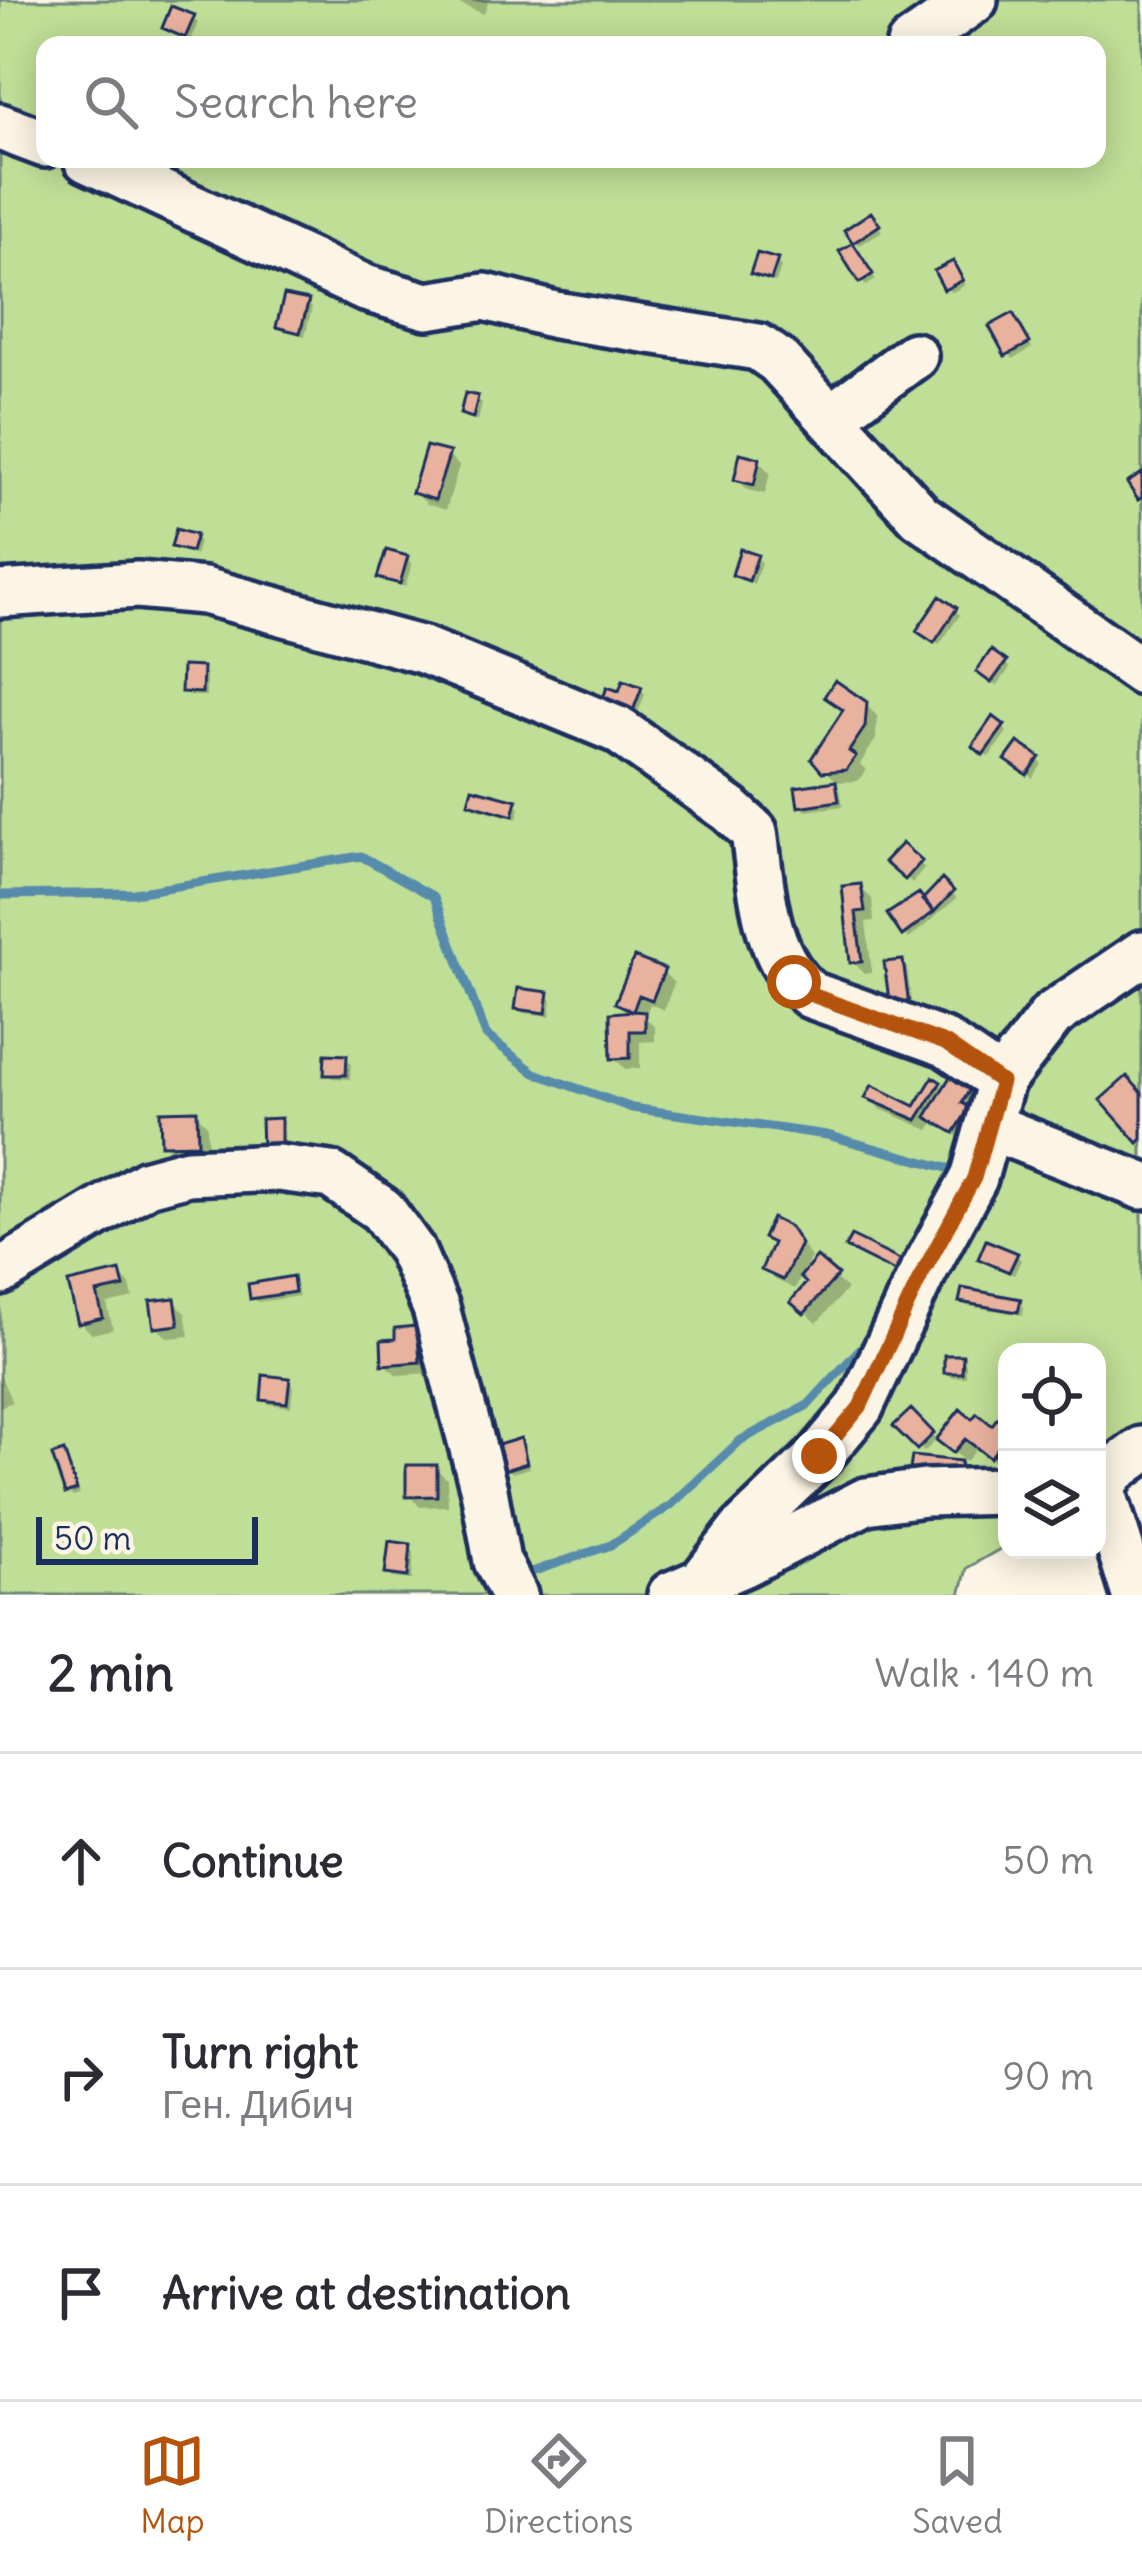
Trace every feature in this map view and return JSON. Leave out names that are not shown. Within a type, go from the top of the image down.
[{"type":"street","points":[[923,36],[974,0]]},
{"type":"street","points":[[0,128],[36,141]]},
{"type":"street","points":[[106,168],[365,288],[427,306],[485,297],[555,315],[758,347],[778,361],[920,516],[1142,672]]},
{"type":"street","points":[[830,418],[914,356]]},
{"type":"street","points":[[0,594],[136,585],[204,591],[423,650],[618,730],[754,832],[766,916],[794,982],[812,995],[945,1043],[1001,1082]]},
{"type":"street","points":[[687,1587],[819,1456],[860,1407],[921,1276],[974,1178],[1001,1082],[1052,1015],[1142,953]]},
{"type":"street","points":[[991,1127],[1142,1186]]},
{"type":"street","points":[[0,1272],[147,1184],[188,1172],[278,1168],[331,1174],[382,1210],[411,1250],[436,1308],[484,1490],[497,1561],[514,1595]]},
{"type":"street","points":[[1106,1481],[1142,1450]]},
{"type":"street","points":[[687,1587],[866,1502],[925,1492],[998,1491]]},
{"type":"street","points":[[1106,1508],[1135,1595]]},
{"type":"green space","points":[[0,0],[1142,0],[1142,1450],[1106,1485],[1106,1343],[998,1343],[998,1550],[967,1568],[960,1595],[0,1595]]},
{"type":"building","points":[[171,6],[195,15],[186,36],[162,28]]},
{"type":"building","points":[[871,212],[880,225],[853,243],[844,230]]},
{"type":"building","points":[[853,243],[873,274],[859,283],[839,251]]},
{"type":"building","points":[[757,253],[778,259],[771,280],[750,274]]},
{"type":"building","points":[[953,261],[963,280],[944,290],[934,271]]},
{"type":"building","points":[[284,295],[309,300],[300,333],[276,327]]},
{"type":"building","points":[[1013,313],[1030,343],[1005,356],[989,326]]},
{"type":"building","points":[[465,393],[478,396],[473,418],[460,414]]},
{"type":"building","points":[[426,446],[450,452],[435,500],[412,493]]},
{"type":"building","points":[[740,453],[760,458],[754,485],[734,480]]},
{"type":"building","points":[[1142,473],[1142,497],[1138,500],[1127,483]]},
{"type":"building","points":[[176,529],[196,535],[191,552],[171,547]]},
{"type":"building","points":[[740,549],[758,555],[749,581],[732,575]]},
{"type":"building","points":[[386,550],[408,556],[400,584],[377,578]]},
{"type":"building","points":[[940,596],[957,608],[934,643],[916,631]]},
{"type":"building","points":[[991,650],[1007,661],[991,683],[976,672]]},
{"type":"building","points":[[182,666],[203,667],[202,693],[181,692]]},
{"type":"building","points":[[623,680],[642,687],[631,716],[601,704],[607,687],[619,691]]},
{"type":"building","points":[[835,680],[867,702],[865,727],[849,751],[856,756],[846,770],[822,772],[811,759],[843,710],[824,697]]},
{"type":"building","points":[[993,716],[1005,725],[983,755],[972,746]]},
{"type":"building","points":[[1018,742],[1040,757],[1027,775],[1005,760]]},
{"type":"building","points":[[836,781],[839,801],[798,807],[795,787]]},
{"type":"building","points":[[472,788],[517,800],[513,816],[468,803]]},
{"type":"building","points":[[902,843],[922,861],[905,880],[884,862]]},
{"type":"building","points":[[942,879],[954,891],[934,912],[922,900]]},
{"type":"building","points":[[861,884],[865,911],[856,912],[862,962],[850,963],[842,886]]},
{"type":"building","points":[[919,893],[934,912],[902,936],[887,914]]},
{"type":"building","points":[[634,957],[665,969],[652,1000],[639,995],[633,1011],[615,1003]]},
{"type":"building","points":[[903,960],[909,1005],[890,1007],[884,962]]},
{"type":"building","points":[[518,988],[549,992],[546,1013],[515,1009]]},
{"type":"building","points":[[645,1012],[645,1031],[630,1031],[630,1058],[611,1059],[610,1013]]},
{"type":"building","points":[[325,1054],[347,1055],[346,1075],[324,1075]]},
{"type":"building","points":[[951,1075],[971,1087],[962,1103],[970,1107],[954,1133],[926,1117]]},
{"type":"building","points":[[1127,1076],[1142,1093],[1142,1139],[1138,1143],[1100,1100]]},
{"type":"building","points":[[933,1077],[941,1082],[917,1120],[865,1098],[872,1085],[915,1106]]},
{"type":"building","points":[[197,1110],[198,1144],[161,1145],[160,1111]]},
{"type":"building","points":[[281,1118],[281,1148],[262,1148],[261,1119]]},
{"type":"building","points":[[772,1218],[790,1227],[801,1244],[783,1280],[761,1270],[773,1243],[763,1238]]},
{"type":"building","points":[[851,1236],[910,1265],[905,1277],[845,1247]]},
{"type":"building","points":[[986,1240],[1018,1253],[1009,1272],[978,1259]]},
{"type":"building","points":[[817,1257],[838,1275],[804,1314],[790,1302],[806,1283],[800,1277]]},
{"type":"building","points":[[120,1271],[124,1287],[97,1293],[103,1318],[78,1324],[68,1283]]},
{"type":"building","points":[[293,1276],[295,1292],[250,1299],[248,1284]]},
{"type":"building","points":[[962,1288],[1021,1299],[1018,1312],[959,1302]]},
{"type":"building","points":[[175,1298],[179,1325],[154,1328],[150,1301]]},
{"type":"building","points":[[417,1326],[420,1362],[382,1365],[381,1340],[395,1339],[395,1328]]},
{"type":"building","points":[[944,1355],[963,1355],[962,1373],[944,1373]]},
{"type":"building","points":[[263,1375],[290,1378],[287,1403],[261,1400]]},
{"type":"building","points":[[911,1409],[934,1433],[917,1450],[893,1426]]},
{"type":"building","points":[[960,1409],[972,1419],[977,1413],[992,1425],[998,1419],[998,1448],[990,1458],[965,1439],[953,1453],[936,1440]]},
{"type":"building","points":[[521,1438],[527,1463],[505,1470],[498,1445]]},
{"type":"building","points":[[64,1451],[77,1490],[65,1494],[52,1455]]},
{"type":"building","points":[[912,1456],[961,1461],[958,1481],[909,1476]]},
{"type":"building","points":[[406,1465],[437,1465],[437,1496],[406,1497]]},
{"type":"building","points":[[389,1541],[411,1544],[408,1577],[385,1574]]},
{"type":"waterway","points":[[0,895],[134,893],[361,856],[434,897],[486,1035],[535,1073],[632,1108],[827,1135],[947,1168],[964,1167]]},
{"type":"waterway","points":[[517,1577],[611,1545],[671,1505],[741,1440],[808,1405],[870,1338]]},
{"type":"route","points":[[794,982],[812,995],[945,1043],[1001,1082],[974,1178],[921,1276],[860,1407],[819,1456]]}]
